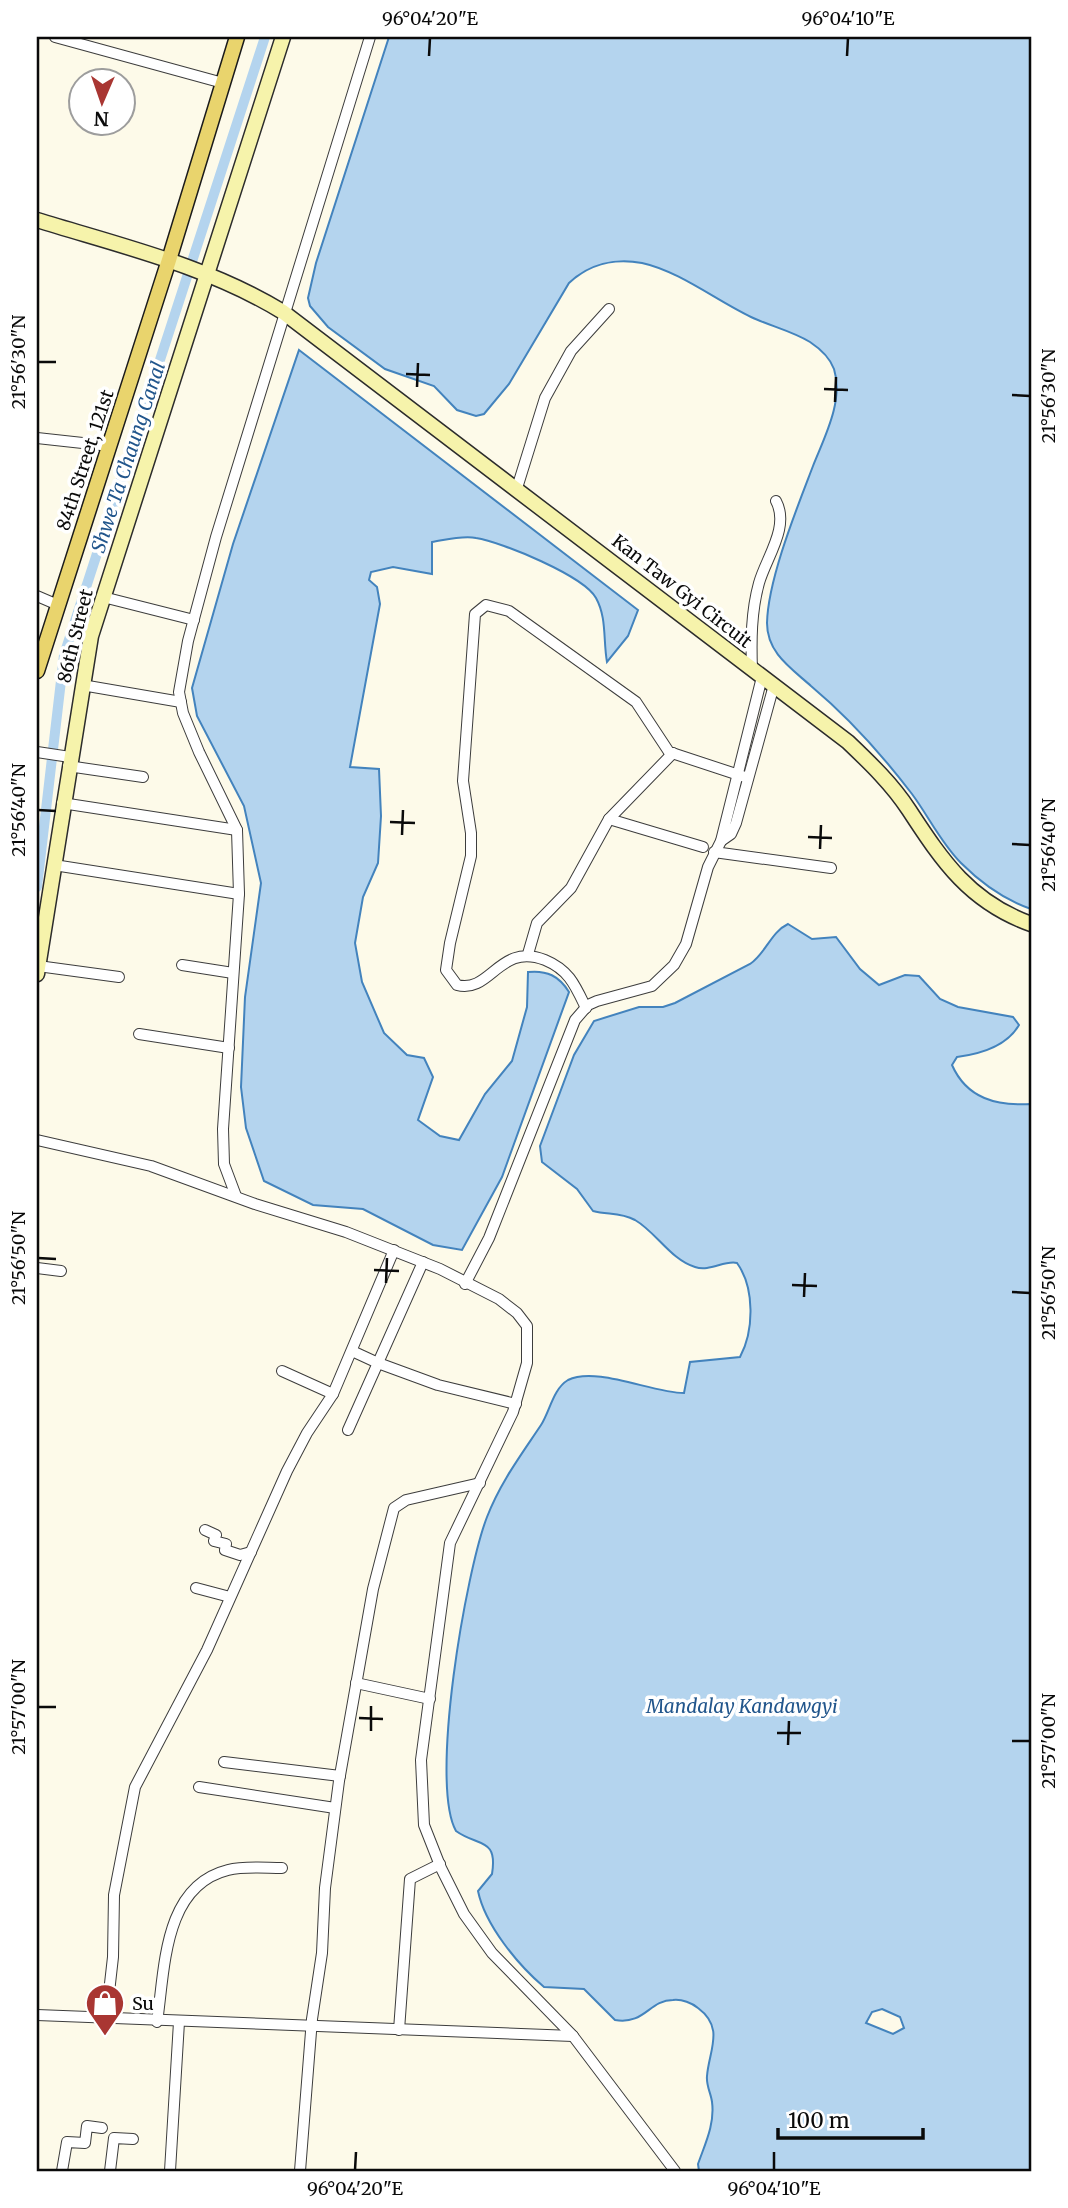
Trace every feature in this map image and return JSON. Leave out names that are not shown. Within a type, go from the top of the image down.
[{"type":"main road","name":"84th Street, 121st","points":[[37,671],[171,261],[237,37]]},
{"type":"street","points":[[55,37],[223,83]]},
{"type":"street","name":"86th Street","points":[[37,970],[62,803],[62,758],[82,685],[91,636],[282,37]]},
{"type":"street","points":[[236,1196],[224,1164],[239,894],[237,830],[199,752],[179,692],[194,620],[283,312],[370,37]]},
{"type":"street","name":"Kan Taw Gyi Circuit","points":[[37,220],[205,273],[251,292],[283,312],[848,742],[874,767],[959,880],[992,905],[1031,924]]},
{"type":"street","points":[[517,488],[545,398],[571,351],[609,309]]},
{"type":"street","points":[[37,438],[110,446]]},
{"type":"street","points":[[721,841],[731,834],[736,823],[748,778],[762,677],[751,628],[759,583],[779,535],[780,514],[776,501]]},
{"type":"street","points":[[37,596],[58,605]]},
{"type":"street","points":[[103,597],[194,620]]},
{"type":"street","points":[[586,1007],[568,974],[559,967],[528,954],[518,956],[468,985],[457,985],[446,970],[471,856],[471,833],[463,781],[475,614],[482,607],[492,605],[522,620],[636,702],[653,725],[664,748],[748,778]]},
{"type":"street","points":[[465,1284],[489,1238],[569,1030],[586,1007],[609,997],[643,990],[667,974],[687,944],[714,852],[721,841],[762,677]]},
{"type":"street","points":[[82,685],[181,702]]},
{"type":"street","points":[[37,752],[143,777]]},
{"type":"street","points":[[528,954],[537,923],[571,888],[609,819],[673,753]]},
{"type":"street","points":[[62,803],[237,830]]},
{"type":"street","points":[[609,819],[703,847]]},
{"type":"street","points":[[714,852],[831,868]]},
{"type":"street","points":[[54,865],[239,894]]},
{"type":"street","points":[[182,965],[233,973]]},
{"type":"street","points":[[37,970],[119,977]]},
{"type":"street","points":[[139,1034],[229,1048]]},
{"type":"street","points":[[37,1140],[151,1166],[394,1250],[499,1299],[517,1312],[527,1326],[527,1363],[516,1404],[450,1543],[421,1760],[424,1825],[464,1914],[492,1953],[573,2036],[675,2171]]},
{"type":"street","points":[[106,2019],[113,1957],[114,1895],[135,1787],[207,1650],[287,1471],[307,1433],[333,1394],[394,1250]]},
{"type":"street","points":[[348,1430],[423,1262]]},
{"type":"street","points":[[37,1268],[61,1271]]},
{"type":"street","points":[[352,1351],[438,1385],[516,1404]]},
{"type":"street","points":[[282,1371],[333,1394]]},
{"type":"street","points":[[300,2171],[311,2026],[322,1953],[325,1888],[335,1808],[373,1589],[394,1508],[406,1500],[480,1483]]},
{"type":"street","points":[[205,1531],[216,1535],[214,1541],[226,1544],[225,1550],[251,1552]]},
{"type":"street","points":[[196,1587],[230,1597]]},
{"type":"street","points":[[356,1683],[430,1699]]},
{"type":"street","points":[[225,1762],[340,1776]]},
{"type":"street","points":[[199,1787],[335,1808]]},
{"type":"street","points":[[399,2031],[410,1879],[440,1864]]},
{"type":"street","points":[[158,2022],[173,1921],[198,1885],[222,1872],[282,1868]]},
{"type":"street","points":[[37,2015],[158,2022],[573,2036]]},
{"type":"street","points":[[170,2171],[179,2022]]},
{"type":"street","points":[[62,2171],[67,2141],[85,2143],[87,2126],[102,2128]]},
{"type":"street","points":[[110,2171],[114,2138],[133,2139]]},
{"type":"water","points":[[389,37],[1031,37],[1031,909],[994,890],[961,863],[912,794],[877,751],[788,666],[771,643],[767,623],[772,586],[784,544],[835,406],[834,369],[817,347],[796,335],[751,317],[684,279],[656,267],[642,263],[612,262],[585,271],[569,283],[509,384],[484,414],[476,416],[457,410],[434,386],[385,369],[328,327],[310,306],[308,298],[316,263]]},
{"type":"water","points":[[299,350],[638,610],[628,636],[607,662],[602,613],[596,598],[588,589],[560,570],[504,546],[471,537],[432,542],[432,574],[393,567],[371,572],[369,580],[377,587],[380,604],[350,767],[379,769],[381,816],[378,863],[363,897],[355,943],[362,982],[384,1033],[407,1055],[424,1058],[433,1077],[418,1120],[440,1136],[459,1140],[485,1094],[512,1061],[527,1007],[528,972],[552,975],[569,992],[502,1177],[462,1250],[433,1245],[363,1209],[313,1205],[264,1181],[246,1128],[241,1087],[245,997],[261,883],[244,806],[197,716],[192,688],[233,544]]},
{"type":"water","name":"Mandalay Kandawgyi","points":[[788,924],[812,939],[836,937],[860,969],[879,985],[905,975],[919,976],[940,999],[958,1007],[1013,1017],[1019,1025],[1000,1044],[975,1054],[957,1057],[952,1065],[966,1086],[984,1098],[1006,1104],[1031,1104],[1031,2171],[699,2171],[698,2164],[709,2134],[713,2110],[707,2080],[713,2040],[711,2023],[698,2008],[680,2000],[665,2001],[633,2019],[615,2020],[584,1989],[544,1987],[524,1968],[495,1931],[478,1891],[492,1874],[492,1854],[485,1845],[456,1831],[449,1806],[446,1769],[448,1725],[461,1627],[479,1544],[498,1493],[541,1425],[555,1395],[568,1380],[594,1376],[684,1393],[690,1362],[740,1357],[748,1335],[750,1297],[737,1263],[701,1268],[686,1263],[635,1220],[593,1211],[577,1189],[542,1162],[540,1146],[574,1055],[594,1021],[639,1007],[663,1007],[675,1003],[750,964]],"holes":[[[882,2009],[900,2017],[904,2028],[893,2034],[866,2023],[872,2012]]]},
{"type":"waterway","name":"Shwe Ta Chaung Canal","points":[[37,887],[64,655],[265,37]]},
{"type":"place","name":"Su","points":[[105,2037]]}]
